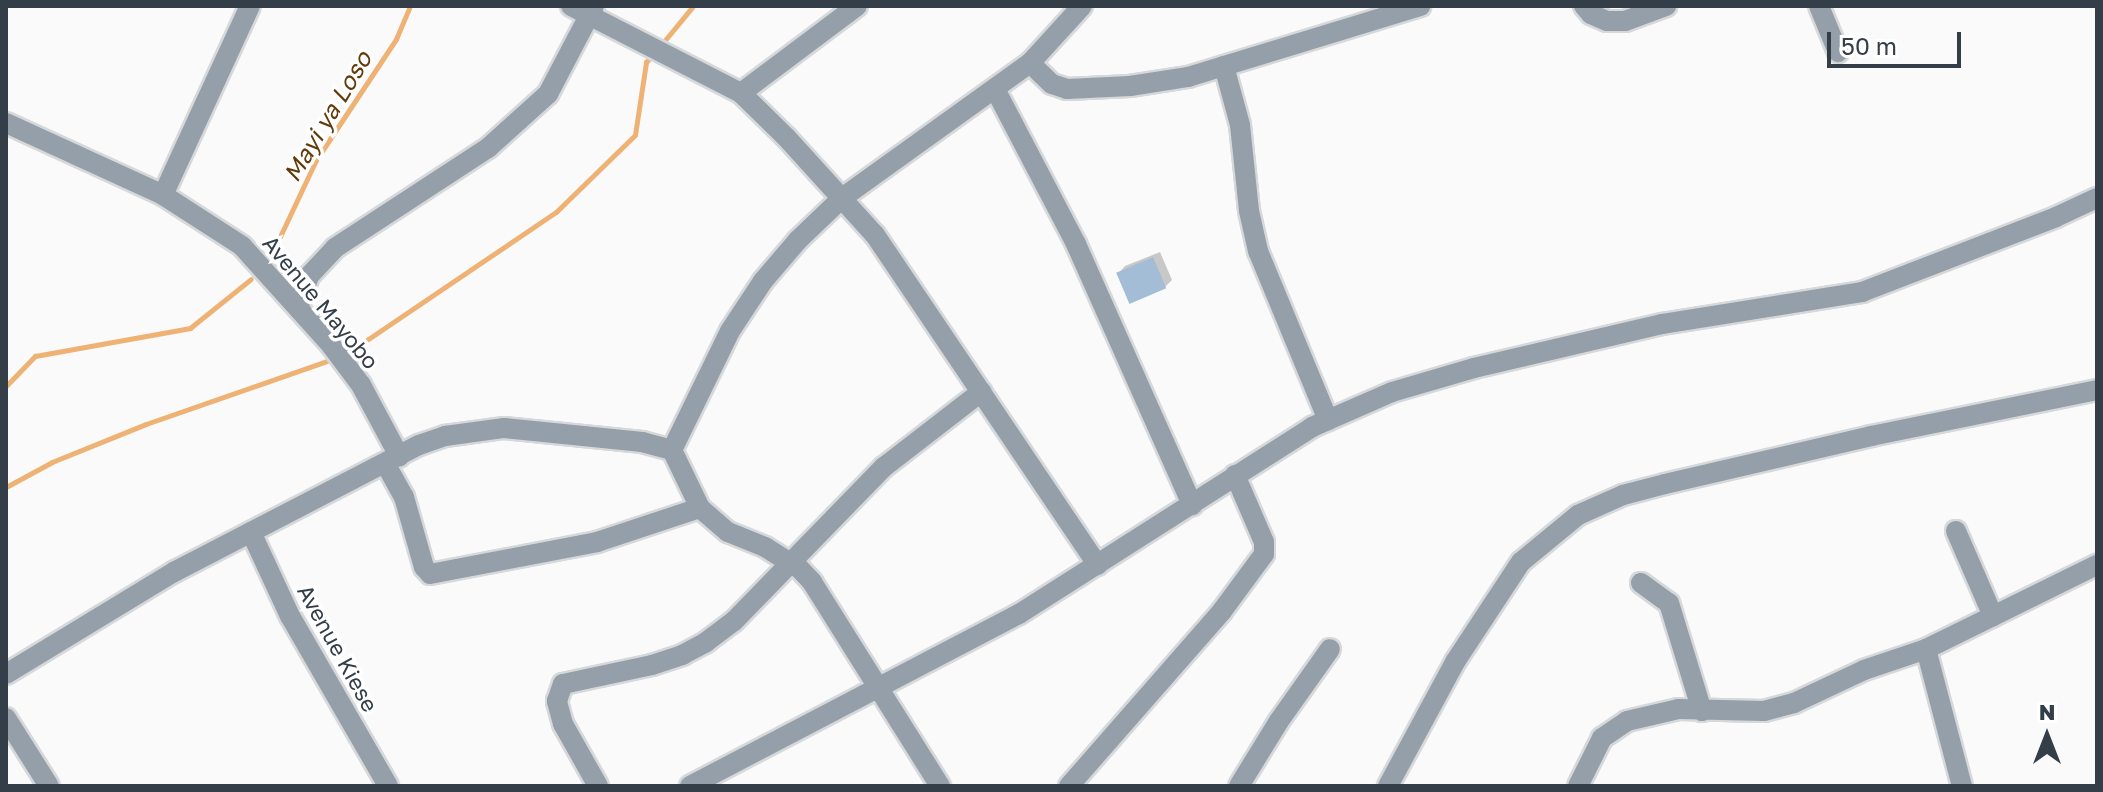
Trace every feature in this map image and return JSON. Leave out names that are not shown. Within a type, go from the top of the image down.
[{"type":"street","points":[[163,195],[250,6]]},
{"type":"street","points":[[741,93],[857,6]]},
{"type":"street","points":[[672,450],[730,331],[763,281],[798,240],[842,198],[1030,63],[1082,6]]},
{"type":"street","points":[[1030,63],[1052,84],[1067,89],[1130,86],[1188,77],[1384,11],[1420,6]]},
{"type":"street","points":[[1584,6],[1591,14],[1607,21],[1625,21],[1666,6]]},
{"type":"street","points":[[1819,6],[1838,52]]},
{"type":"street","points":[[298,308],[309,276],[335,248],[476,157],[548,94],[585,9],[741,93],[842,198],[875,235],[1098,565]]},
{"type":"street","points":[[1224,66],[1238,113],[1249,211],[1258,251],[1328,420]]},
{"type":"street","points":[[995,89],[1076,244],[1192,505]]},
{"type":"street","name":"Avenue Mayobo","points":[[6,123],[163,195],[242,246],[361,385],[392,460],[424,567],[430,574],[597,542],[700,508]]},
{"type":"street","points":[[690,786],[1019,614],[1235,475],[1328,420],[1392,392],[1474,368],[1662,324],[1862,292],[2097,198]]},
{"type":"street","points":[[1388,786],[1455,662],[1521,562],[1578,515],[1623,495],[1680,480],[1871,436],[2097,390]]},
{"type":"street","points":[[598,786],[563,724],[557,701],[563,684],[652,665],[694,650],[734,621],[884,467],[981,392]]},
{"type":"street","points":[[6,674],[174,572],[445,436],[504,428],[642,442],[672,450],[700,508],[728,532],[765,547],[812,582],[940,786]]},
{"type":"street","points":[[1069,786],[1222,611],[1264,554],[1264,542],[1235,475]]},
{"type":"street","points":[[1956,531],[1993,616]]},
{"type":"street","name":"Avenue Kiese","points":[[251,532],[290,616],[388,786]]},
{"type":"street","points":[[1578,786],[1602,738],[1614,727],[1655,712],[1764,711],[1794,703],[1864,670],[1926,649],[2097,565]]},
{"type":"street","points":[[1641,583],[1669,603],[1702,711]]},
{"type":"street","points":[[1239,786],[1279,721],[1330,649]]},
{"type":"street","points":[[1926,649],[1962,786]]},
{"type":"street","points":[[6,718],[49,786]]},
{"type":"building","points":[[1153,257],[1166,288],[1129,304],[1116,273]]},
{"type":"waterway","name":"Mayi ya Loso","points":[[276,245],[316,160],[396,39],[410,6]]},
{"type":"waterway","points":[[661,45],[693,6]]},
{"type":"waterway","points":[[355,348],[556,212],[635,135],[646,62],[654,53]]},
{"type":"waterway","name":"Mayi ya Loso","points":[[6,386],[35,356],[190,328],[251,279]]},
{"type":"waterway","points":[[6,487],[52,462],[146,424],[327,361]]}]
